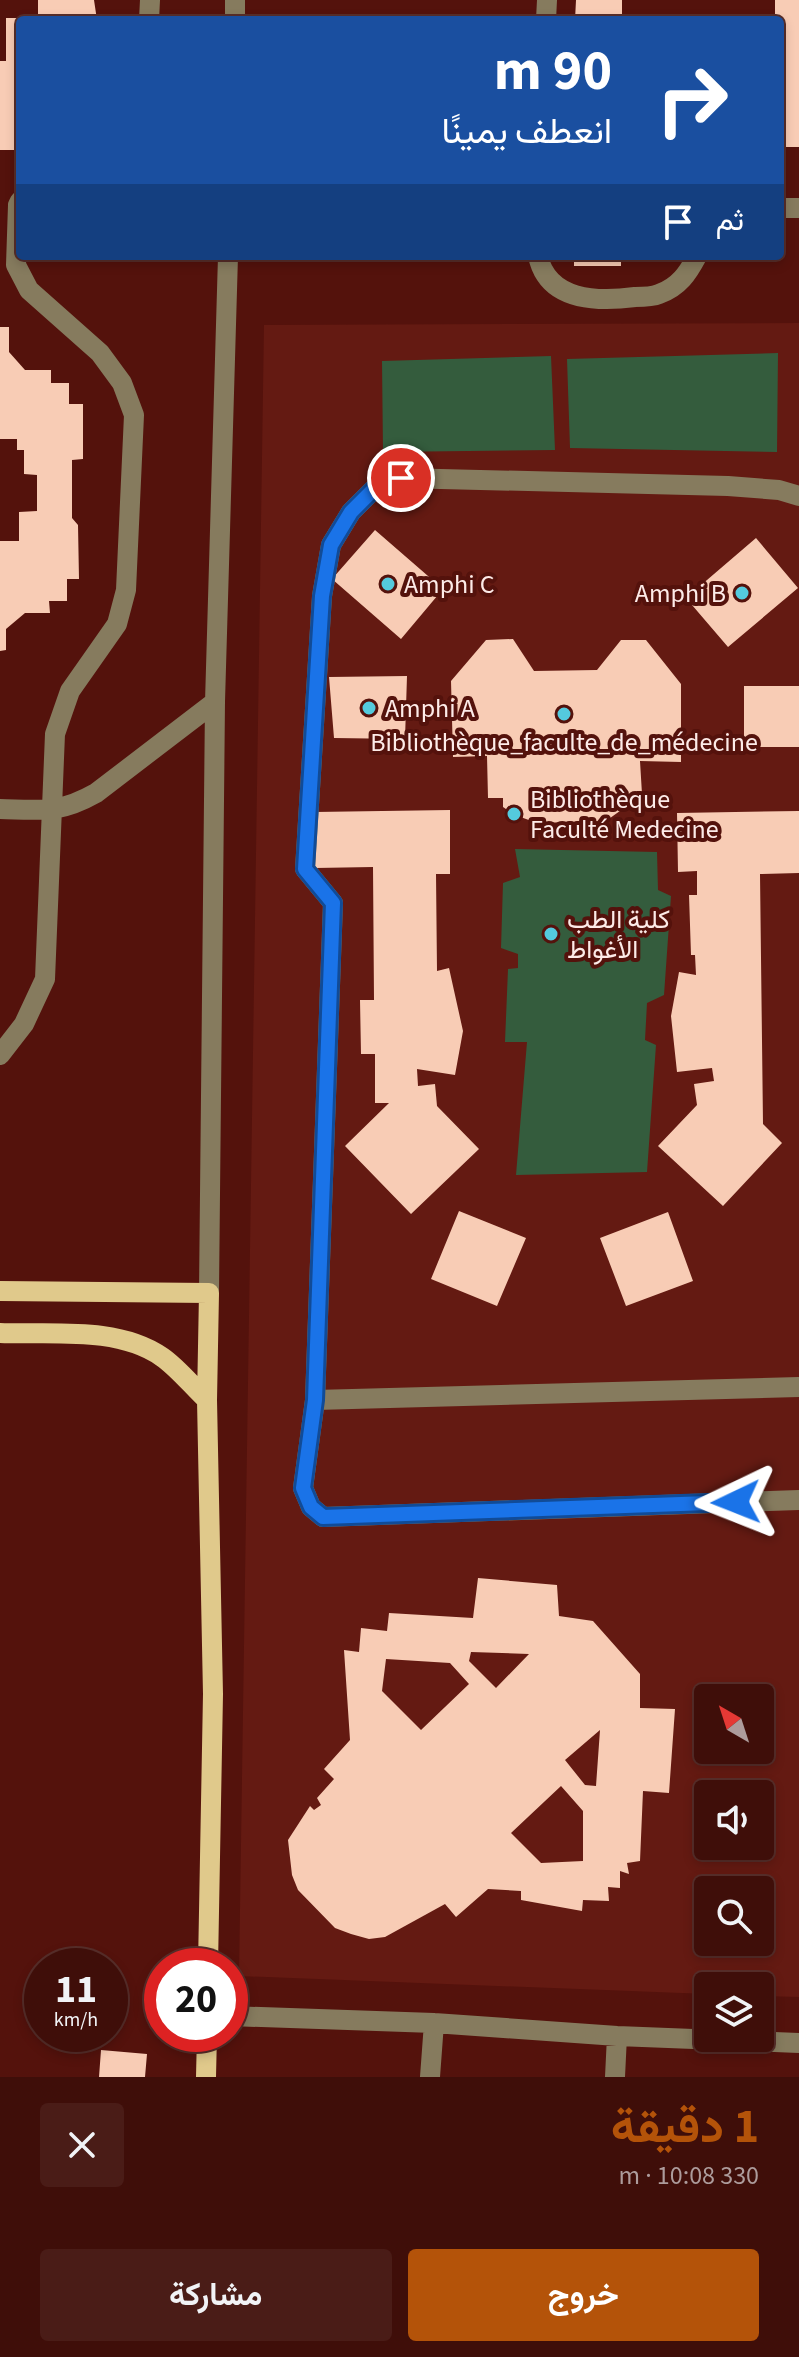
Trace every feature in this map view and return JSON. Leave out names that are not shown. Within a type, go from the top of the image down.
[{"type":"main road","points":[[0,1291],[209,1293],[207,1400],[213,1694],[208,1948]]},
{"type":"main road","points":[[0,1333],[101,1336],[135,1343],[162,1357],[207,1400]]},
{"type":"main road","points":[[206,2077],[207,2052]]},
{"type":"street","points":[[0,1055],[24,1024],[45,979],[55,734],[70,691],[117,624],[126,590],[134,415],[122,383],[100,353],[29,290],[16,260]]},
{"type":"street","points":[[209,1293],[215,702],[228,260]]},
{"type":"street","points":[[539,260],[555,286],[583,299],[596,299],[659,295],[684,279],[695,260]]},
{"type":"street","points":[[799,496],[779,490],[728,486],[401,478],[375,488],[351,512],[331,545],[322,596],[305,869],[333,903],[315,1400],[303,1488],[311,1507],[323,1517],[799,1500]]},
{"type":"street","points":[[0,809],[52,811],[74,805],[96,793],[215,702]]},
{"type":"street","points":[[315,1400],[799,1387]]},
{"type":"street","points":[[248,2017],[434,2023],[617,2036],[799,2043]]},
{"type":"street","points":[[430,2077],[434,2023]]},
{"type":"street","points":[[615,2077],[617,2036]]},
{"type":"shaded area","points":[[799,323],[799,1997],[774,1996],[774,1972],[694,1972],[694,1993],[248,1976],[248,1948],[239,1948],[264,325]]},
{"type":"green space","points":[[778,353],[777,452],[570,448],[567,359]]},
{"type":"green space","points":[[551,356],[555,450],[383,452],[382,361]]},
{"type":"green space","points":[[515,849],[657,852],[658,890],[671,896],[664,995],[647,1003],[645,1040],[656,1045],[647,1172],[516,1175],[527,1042],[505,1042],[508,969],[518,968],[518,954],[501,948],[503,883],[520,877]]},
{"type":"building","points":[[38,0],[94,0],[96,16],[38,16]]},
{"type":"building","points":[[576,0],[622,0],[622,16],[575,16]]},
{"type":"building","points":[[775,0],[799,0],[799,147],[784,147],[784,16],[775,16]]},
{"type":"building","points":[[6,18],[16,18],[15,150],[0,150],[0,61],[6,61]]},
{"type":"building","points":[[574,260],[621,260],[621,266],[574,266]]},
{"type":"building","points":[[0,327],[9,327],[9,352],[25,370],[51,370],[51,383],[69,383],[69,404],[83,404],[83,459],[72,460],[72,518],[78,525],[79,579],[67,579],[67,601],[49,601],[50,613],[25,613],[6,629],[6,650],[0,651],[0,541],[19,541],[19,512],[37,511],[37,475],[24,474],[24,450],[17,450],[17,439],[0,439]]},
{"type":"building","name":"Amphi C","points":[[375,530],[443,589],[401,639],[332,579]]},
{"type":"building","name":"Amphi B","points":[[756,538],[798,588],[728,647],[686,598]]},
{"type":"building","name":"Bibliothèque_faculte_de_médecine","points":[[513,639],[534,671],[597,670],[621,640],[646,640],[681,684],[681,762],[640,761],[642,794],[624,794],[624,808],[606,821],[537,823],[503,807],[503,798],[488,798],[487,756],[453,757],[451,681],[486,640]]},
{"type":"building","name":"Amphi A","points":[[407,676],[405,739],[334,738],[329,677]]},
{"type":"building","points":[[744,686],[799,686],[799,747],[744,747]]},
{"type":"building","points":[[450,810],[450,874],[436,874],[437,971],[449,968],[463,1031],[455,1075],[417,1069],[418,1086],[435,1084],[437,1106],[479,1149],[411,1214],[345,1146],[389,1103],[375,1103],[375,1054],[361,1054],[360,1000],[374,1000],[373,867],[315,868],[315,812]]},
{"type":"building","points":[[799,811],[799,873],[760,874],[763,1124],[782,1143],[723,1206],[658,1146],[697,1105],[694,1084],[714,1081],[712,1068],[677,1072],[671,1016],[679,972],[696,975],[695,955],[691,955],[689,895],[697,895],[697,871],[678,872],[677,813]]},
{"type":"building","points":[[459,1211],[526,1238],[497,1306],[431,1279]]},
{"type":"building","points":[[668,1212],[693,1281],[626,1306],[600,1238]]},
{"type":"building","points":[[478,1578],[557,1585],[559,1616],[593,1621],[640,1674],[640,1708],[675,1709],[669,1793],[643,1791],[640,1861],[627,1863],[629,1874],[620,1871],[620,1888],[608,1887],[609,1901],[583,1900],[582,1911],[521,1900],[521,1891],[488,1889],[456,1917],[445,1904],[385,1937],[369,1939],[335,1928],[298,1890],[292,1875],[288,1840],[310,1806],[314,1810],[321,1805],[317,1798],[334,1779],[324,1769],[350,1740],[344,1650],[359,1652],[361,1628],[387,1631],[389,1613],[473,1618]],"holes":[[[471,1652],[529,1654],[496,1688],[469,1661]],[[386,1659],[450,1663],[469,1684],[421,1730],[382,1691]],[[600,1730],[596,1786],[585,1785],[565,1760]],[[561,1786],[583,1811],[583,1861],[541,1863],[511,1833]]]},
{"type":"building","points":[[101,2052],[147,2054],[145,2077],[99,2077]]},
{"type":"place","name":"Amphi C","points":[[388,584]]},
{"type":"place","name":"Amphi B","points":[[742,593]]},
{"type":"place","name":"Amphi A","points":[[369,708]]},
{"type":"place","name":"Bibliothèque_faculte_de_médecine","points":[[564,714]]},
{"type":"place","name":"Bibliothèque Faculté Medecine","points":[[514,814]]},
{"type":"place","name":"كلية الطب الأغواط","points":[[551,934]]},
{"type":"route","points":[[401,478],[375,488],[351,512],[331,545],[322,596],[305,869],[333,903],[315,1400],[303,1488],[311,1507],[323,1517],[736,1502]]}]
